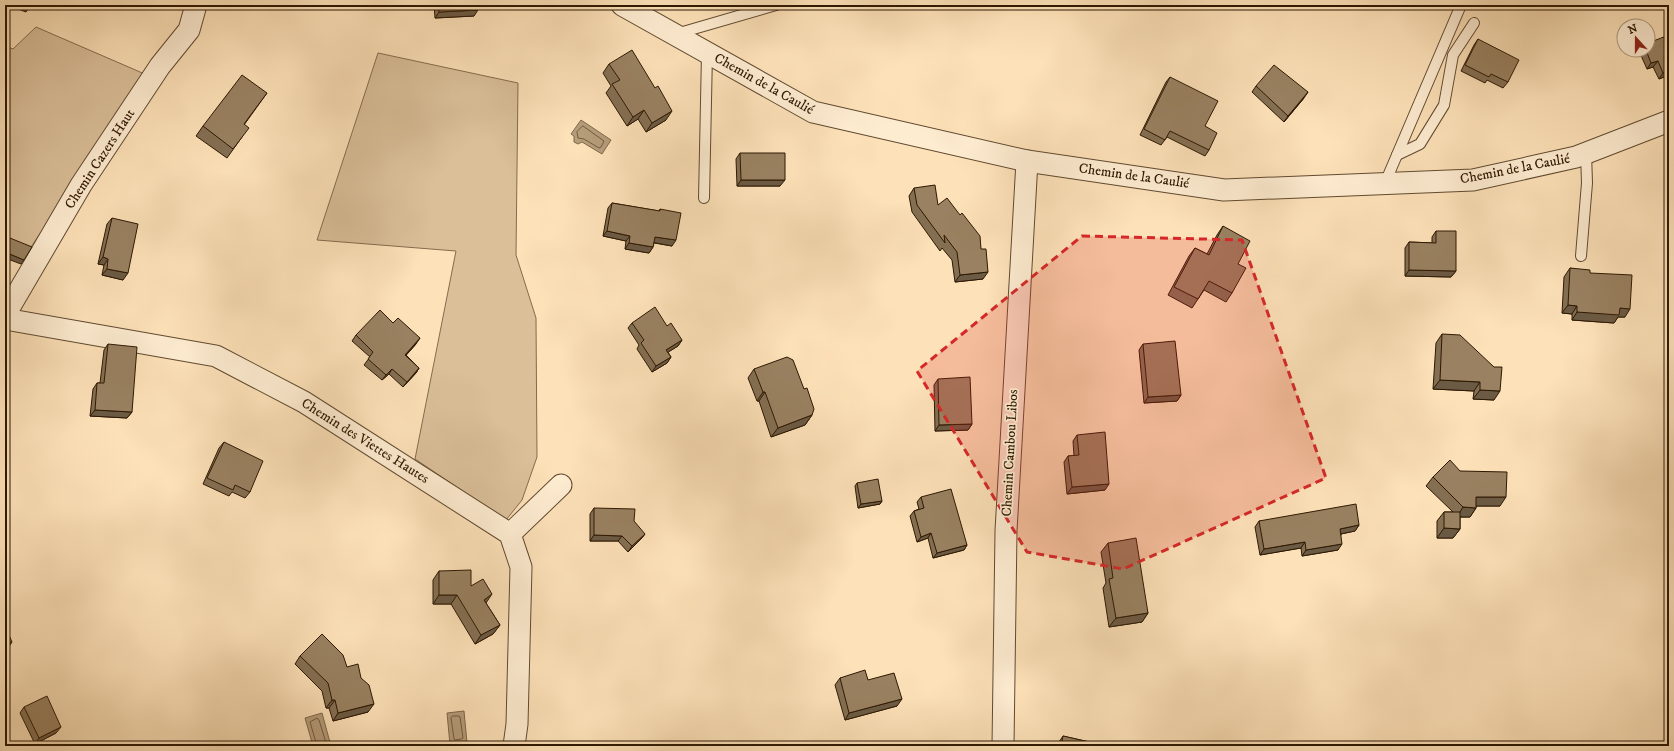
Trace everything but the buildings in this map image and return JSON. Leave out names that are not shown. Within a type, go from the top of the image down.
[{"type":"street","name":"Chemin Cazers Haut","points":[[5,314],[81,185],[160,66],[189,30],[196,5]]},
{"type":"street","name":"Chemin de la Caulié","points":[[622,5],[813,112],[1027,161],[1224,190],[1473,180],[1576,157],[1669,121]]},
{"type":"street","name":"Chemin Cambou Libos","points":[[1003,746],[1006,531],[1027,161]]},
{"type":"street","name":"Chemin des Viettes Hautes","points":[[5,319],[216,356],[304,402],[510,534]]},
{"type":"street","points":[[514,746],[517,724],[521,567],[510,534],[561,485]]},
{"type":"lane","points":[[674,34],[776,5]]},
{"type":"lane","points":[[1385,183],[1461,5]]},
{"type":"lane","points":[[1397,155],[1420,144],[1444,105],[1453,55],[1474,23]]},
{"type":"lane","points":[[704,198],[707,53]]},
{"type":"lane","points":[[1581,256],[1587,183],[1586,153]]},
{"type":"highlighted area","points":[[1082,236],[1242,240],[1326,478],[1123,569],[1027,552],[917,371]]},
{"type":"shaded area","points":[[36,27],[147,75],[29,250],[5,240],[5,46],[13,49]]},
{"type":"shaded area","points":[[378,53],[518,83],[516,255],[536,318],[537,457],[522,500],[506,520],[415,459],[456,251],[317,240]]},
{"type":"water","points":[[581,120],[611,140],[602,154],[582,142],[578,144],[574,142],[574,136],[571,134]]},
{"type":"water","points":[[464,711],[467,743],[450,745],[447,713]]},
{"type":"water","points":[[322,713],[331,746],[313,746],[305,718]]}]
